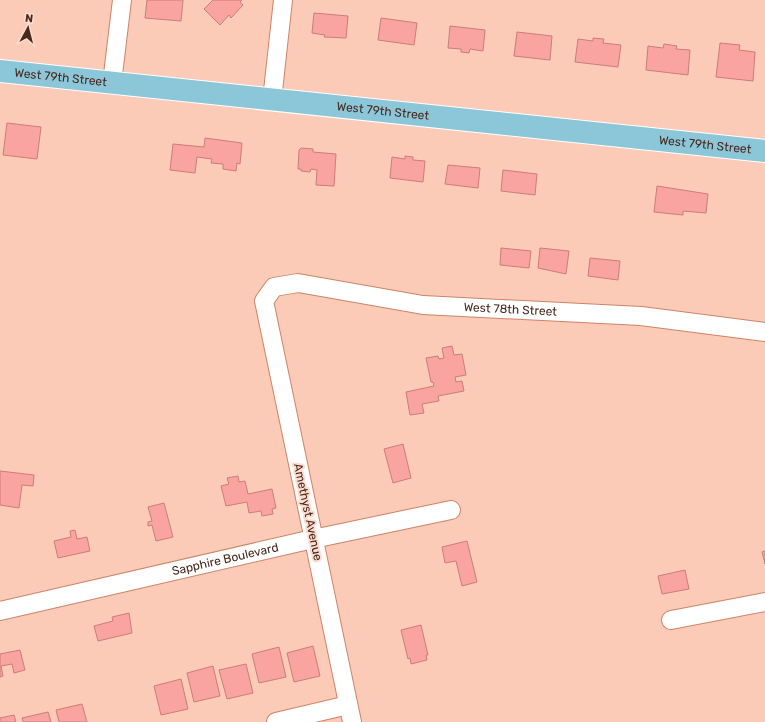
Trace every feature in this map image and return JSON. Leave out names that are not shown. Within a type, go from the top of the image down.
[{"type":"main road","name":"West 79th Street","points":[[0,71],[765,151]]},
{"type":"street","points":[[112,83],[122,0]]},
{"type":"street","points":[[272,100],[283,0]]},
{"type":"street","name":"West 78th Street","points":[[264,301],[274,287],[298,283],[423,305],[641,316],[765,332]]},
{"type":"street","name":"Amethyst Avenue","points":[[264,301],[350,714]]},
{"type":"street","name":"Sapphire Boulevard","points":[[0,611],[313,538],[451,510]]},
{"type":"street","points":[[671,620],[765,602]]},
{"type":"street","points":[[276,722],[350,714]]},
{"type":"building","points":[[147,0],[183,0],[181,21],[145,18]]},
{"type":"building","points":[[213,0],[242,0],[240,2],[243,5],[231,18],[229,15],[220,25],[204,9]]},
{"type":"building","points":[[314,13],[348,16],[346,38],[324,37],[325,35],[312,33]]},
{"type":"building","points":[[381,18],[417,23],[414,45],[378,40]]},
{"type":"building","points":[[450,26],[485,30],[483,51],[470,49],[469,53],[461,52],[461,49],[448,48]]},
{"type":"building","points":[[517,32],[552,36],[550,60],[514,56]]},
{"type":"building","points":[[593,38],[604,39],[603,43],[621,45],[618,67],[575,62],[578,39],[593,41]]},
{"type":"building","points":[[720,43],[740,45],[739,50],[755,52],[753,81],[716,77]]},
{"type":"building","points":[[664,44],[677,46],[676,49],[690,50],[688,75],[646,70],[648,46],[663,48]]},
{"type":"building","points":[[7,123],[41,127],[37,159],[3,155]]},
{"type":"building","points":[[205,138],[242,143],[240,164],[237,163],[236,171],[223,169],[223,164],[211,163],[212,159],[197,157],[195,173],[170,170],[173,144],[204,147]]},
{"type":"building","points":[[301,148],[313,149],[313,152],[336,154],[334,186],[316,185],[317,170],[311,169],[310,172],[301,171],[301,169],[298,169],[299,150]]},
{"type":"building","points":[[405,156],[413,157],[413,160],[425,161],[423,182],[390,178],[392,157],[405,159]]},
{"type":"building","points":[[448,165],[480,168],[478,188],[445,184]]},
{"type":"building","points":[[503,170],[537,174],[535,195],[501,191]]},
{"type":"building","points":[[657,186],[708,194],[706,213],[683,211],[683,215],[654,212]]},
{"type":"building","points":[[501,248],[531,251],[529,268],[500,265]]},
{"type":"building","points":[[540,248],[569,251],[566,274],[538,268]]},
{"type":"building","points":[[590,258],[620,261],[618,280],[588,276]]},
{"type":"building","points":[[452,346],[454,355],[462,354],[466,375],[455,377],[456,382],[462,381],[464,391],[438,396],[439,401],[422,404],[424,413],[410,415],[406,392],[434,386],[433,382],[431,382],[426,358],[438,356],[439,359],[444,358],[442,348]]},
{"type":"building","points":[[403,444],[411,478],[393,483],[384,449]]},
{"type":"building","points":[[0,471],[34,475],[33,486],[22,485],[19,508],[0,505]]},
{"type":"building","points":[[238,476],[239,482],[245,481],[248,494],[272,489],[276,508],[272,509],[273,514],[262,516],[261,511],[249,513],[247,502],[226,506],[221,486],[229,484],[227,478]]},
{"type":"building","points":[[164,503],[173,537],[156,541],[152,525],[148,526],[148,522],[152,521],[148,507]]},
{"type":"building","points":[[75,530],[77,539],[87,537],[90,551],[58,558],[54,541],[71,537],[70,531]]},
{"type":"building","points":[[467,541],[477,582],[462,586],[456,561],[445,563],[442,547]]},
{"type":"building","points":[[765,551],[765,564],[762,552]]},
{"type":"building","points":[[685,570],[689,589],[662,594],[658,576]]},
{"type":"building","points":[[129,613],[132,633],[98,641],[94,626],[113,621],[112,617]]},
{"type":"building","points":[[421,625],[428,655],[426,655],[427,660],[411,664],[410,658],[408,659],[401,630]]},
{"type":"building","points":[[313,646],[320,676],[294,682],[287,653]]},
{"type":"building","points":[[279,647],[286,677],[259,683],[252,654]]},
{"type":"building","points":[[20,650],[25,670],[14,673],[12,664],[1,666],[3,676],[0,677],[0,654]]},
{"type":"building","points":[[246,664],[253,693],[227,699],[219,670]]},
{"type":"building","points":[[213,666],[220,696],[194,702],[187,673]]},
{"type":"building","points":[[181,679],[188,709],[161,715],[154,686]]},
{"type":"building","points":[[82,704],[87,722],[59,722],[56,710]]},
{"type":"building","points":[[48,712],[51,722],[23,722],[22,718]]},
{"type":"building","points":[[14,715],[16,722],[0,722],[0,718]]}]
